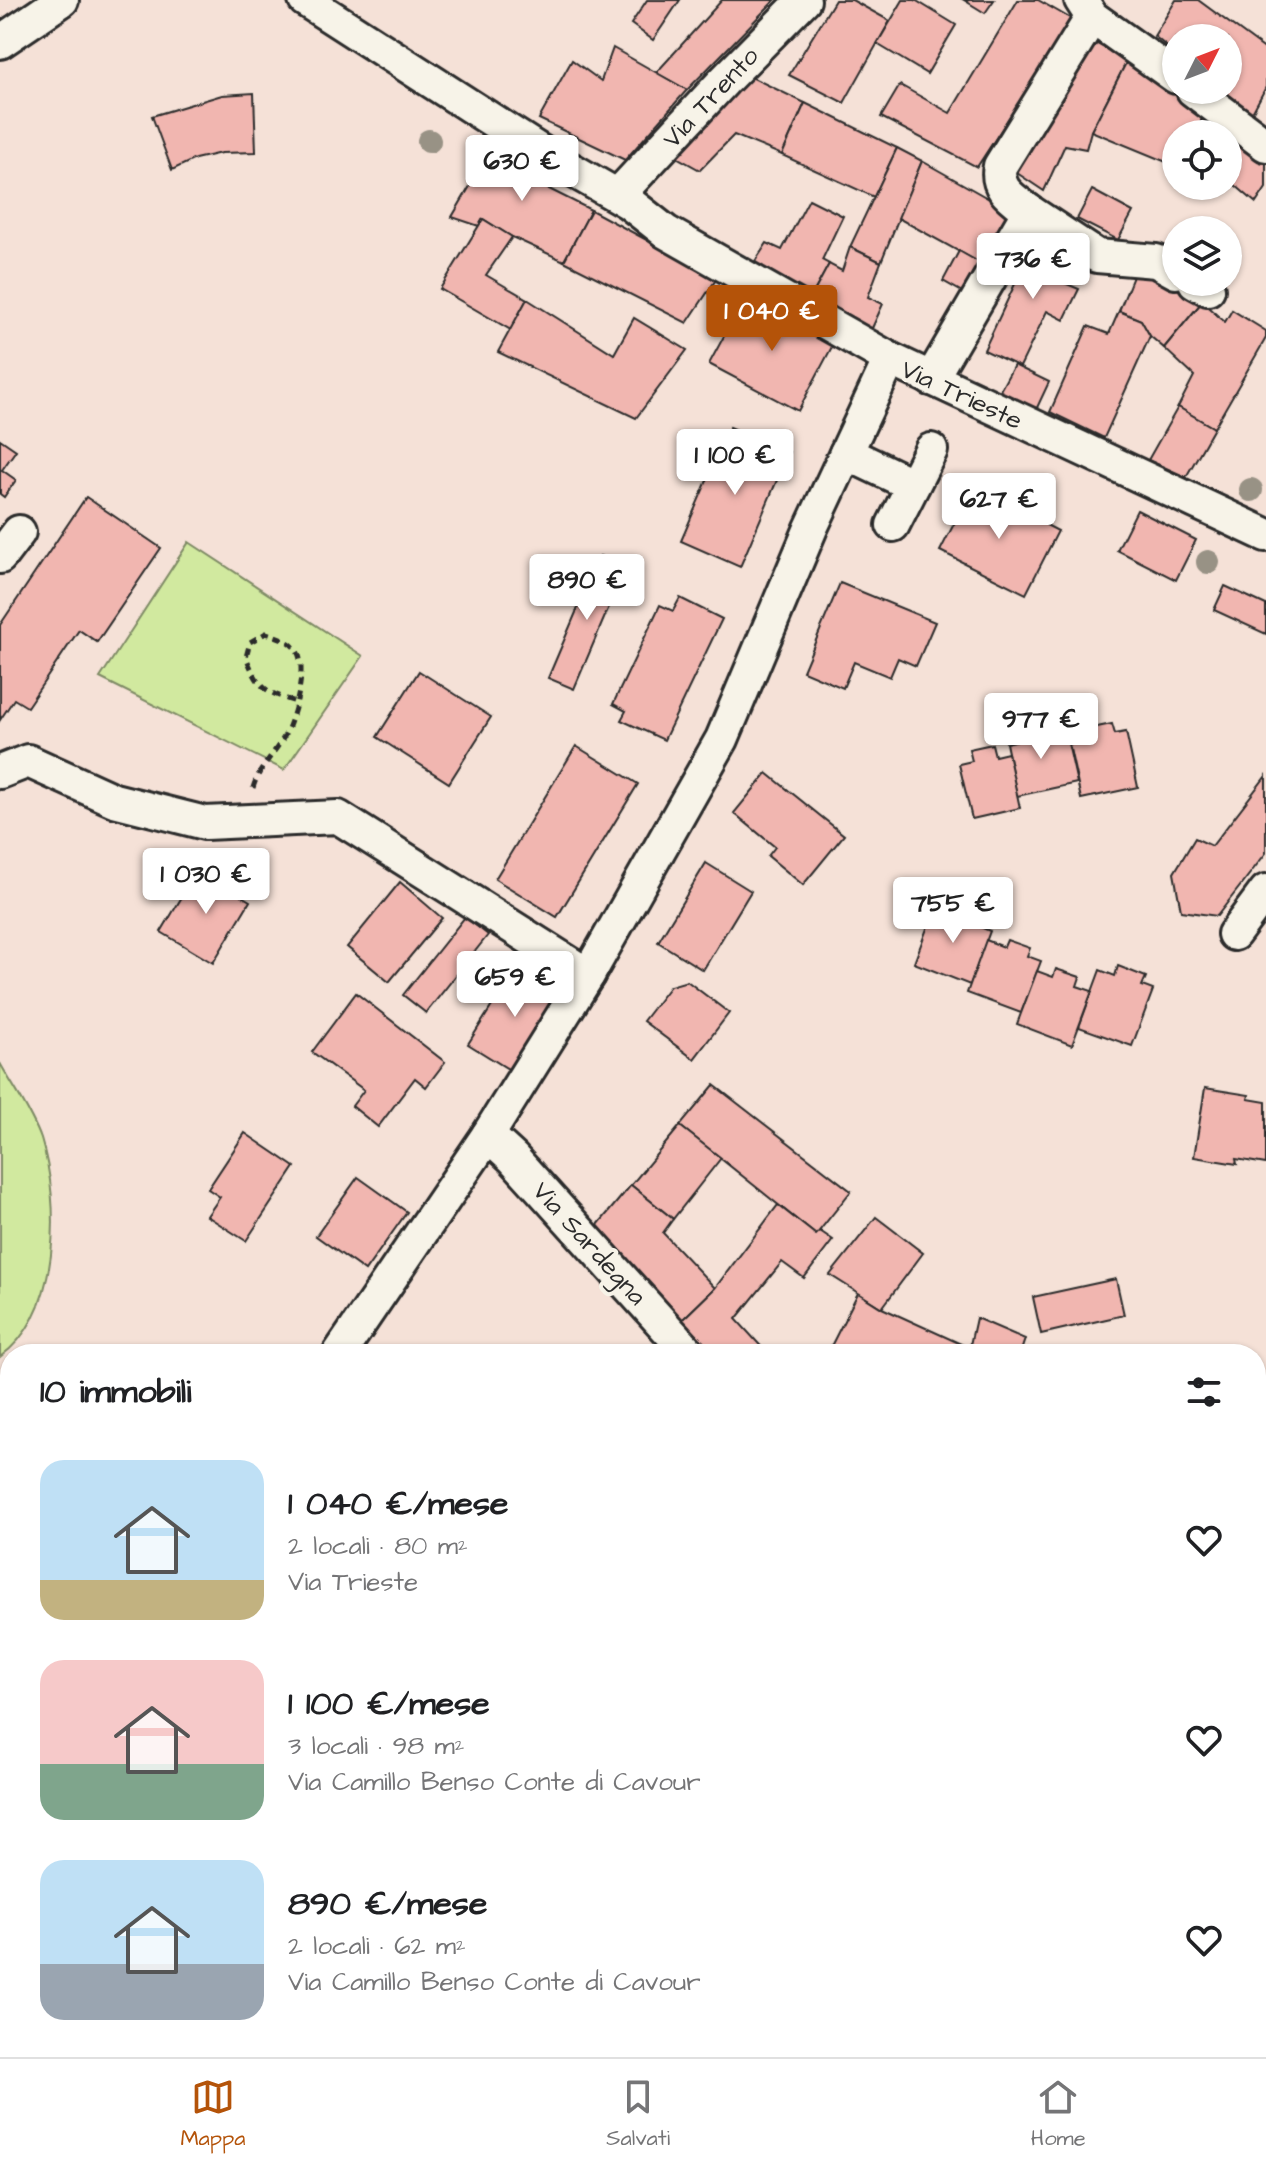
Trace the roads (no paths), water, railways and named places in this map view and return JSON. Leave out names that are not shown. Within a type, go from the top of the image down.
[{"type":"street","points":[[0,42],[62,0]]},
{"type":"street","name":"Via Trieste","points":[[305,0],[546,155],[618,195],[666,232],[890,359],[1266,535]]},
{"type":"street","name":"Via Trento","points":[[618,195],[804,0]]},
{"type":"street","points":[[1162,66],[1086,8],[1000,166],[997,178],[1004,192],[1097,256],[1156,261],[1162,264]]},
{"type":"street","points":[[1212,104],[1266,145]]},
{"type":"street","points":[[931,379],[1029,211]]},
{"type":"street","points":[[346,1344],[488,1135],[588,975],[722,739],[811,528],[890,359]]},
{"type":"street","points":[[893,525],[931,450]]},
{"type":"street","points":[[846,453],[913,485]]},
{"type":"street","points":[[0,772],[28,761],[114,800],[205,823],[338,817],[588,975]]},
{"type":"street","points":[[1234,934],[1266,891]]},
{"type":"street","name":"Via Sardegna","points":[[488,1135],[513,1158],[681,1344]]}]
